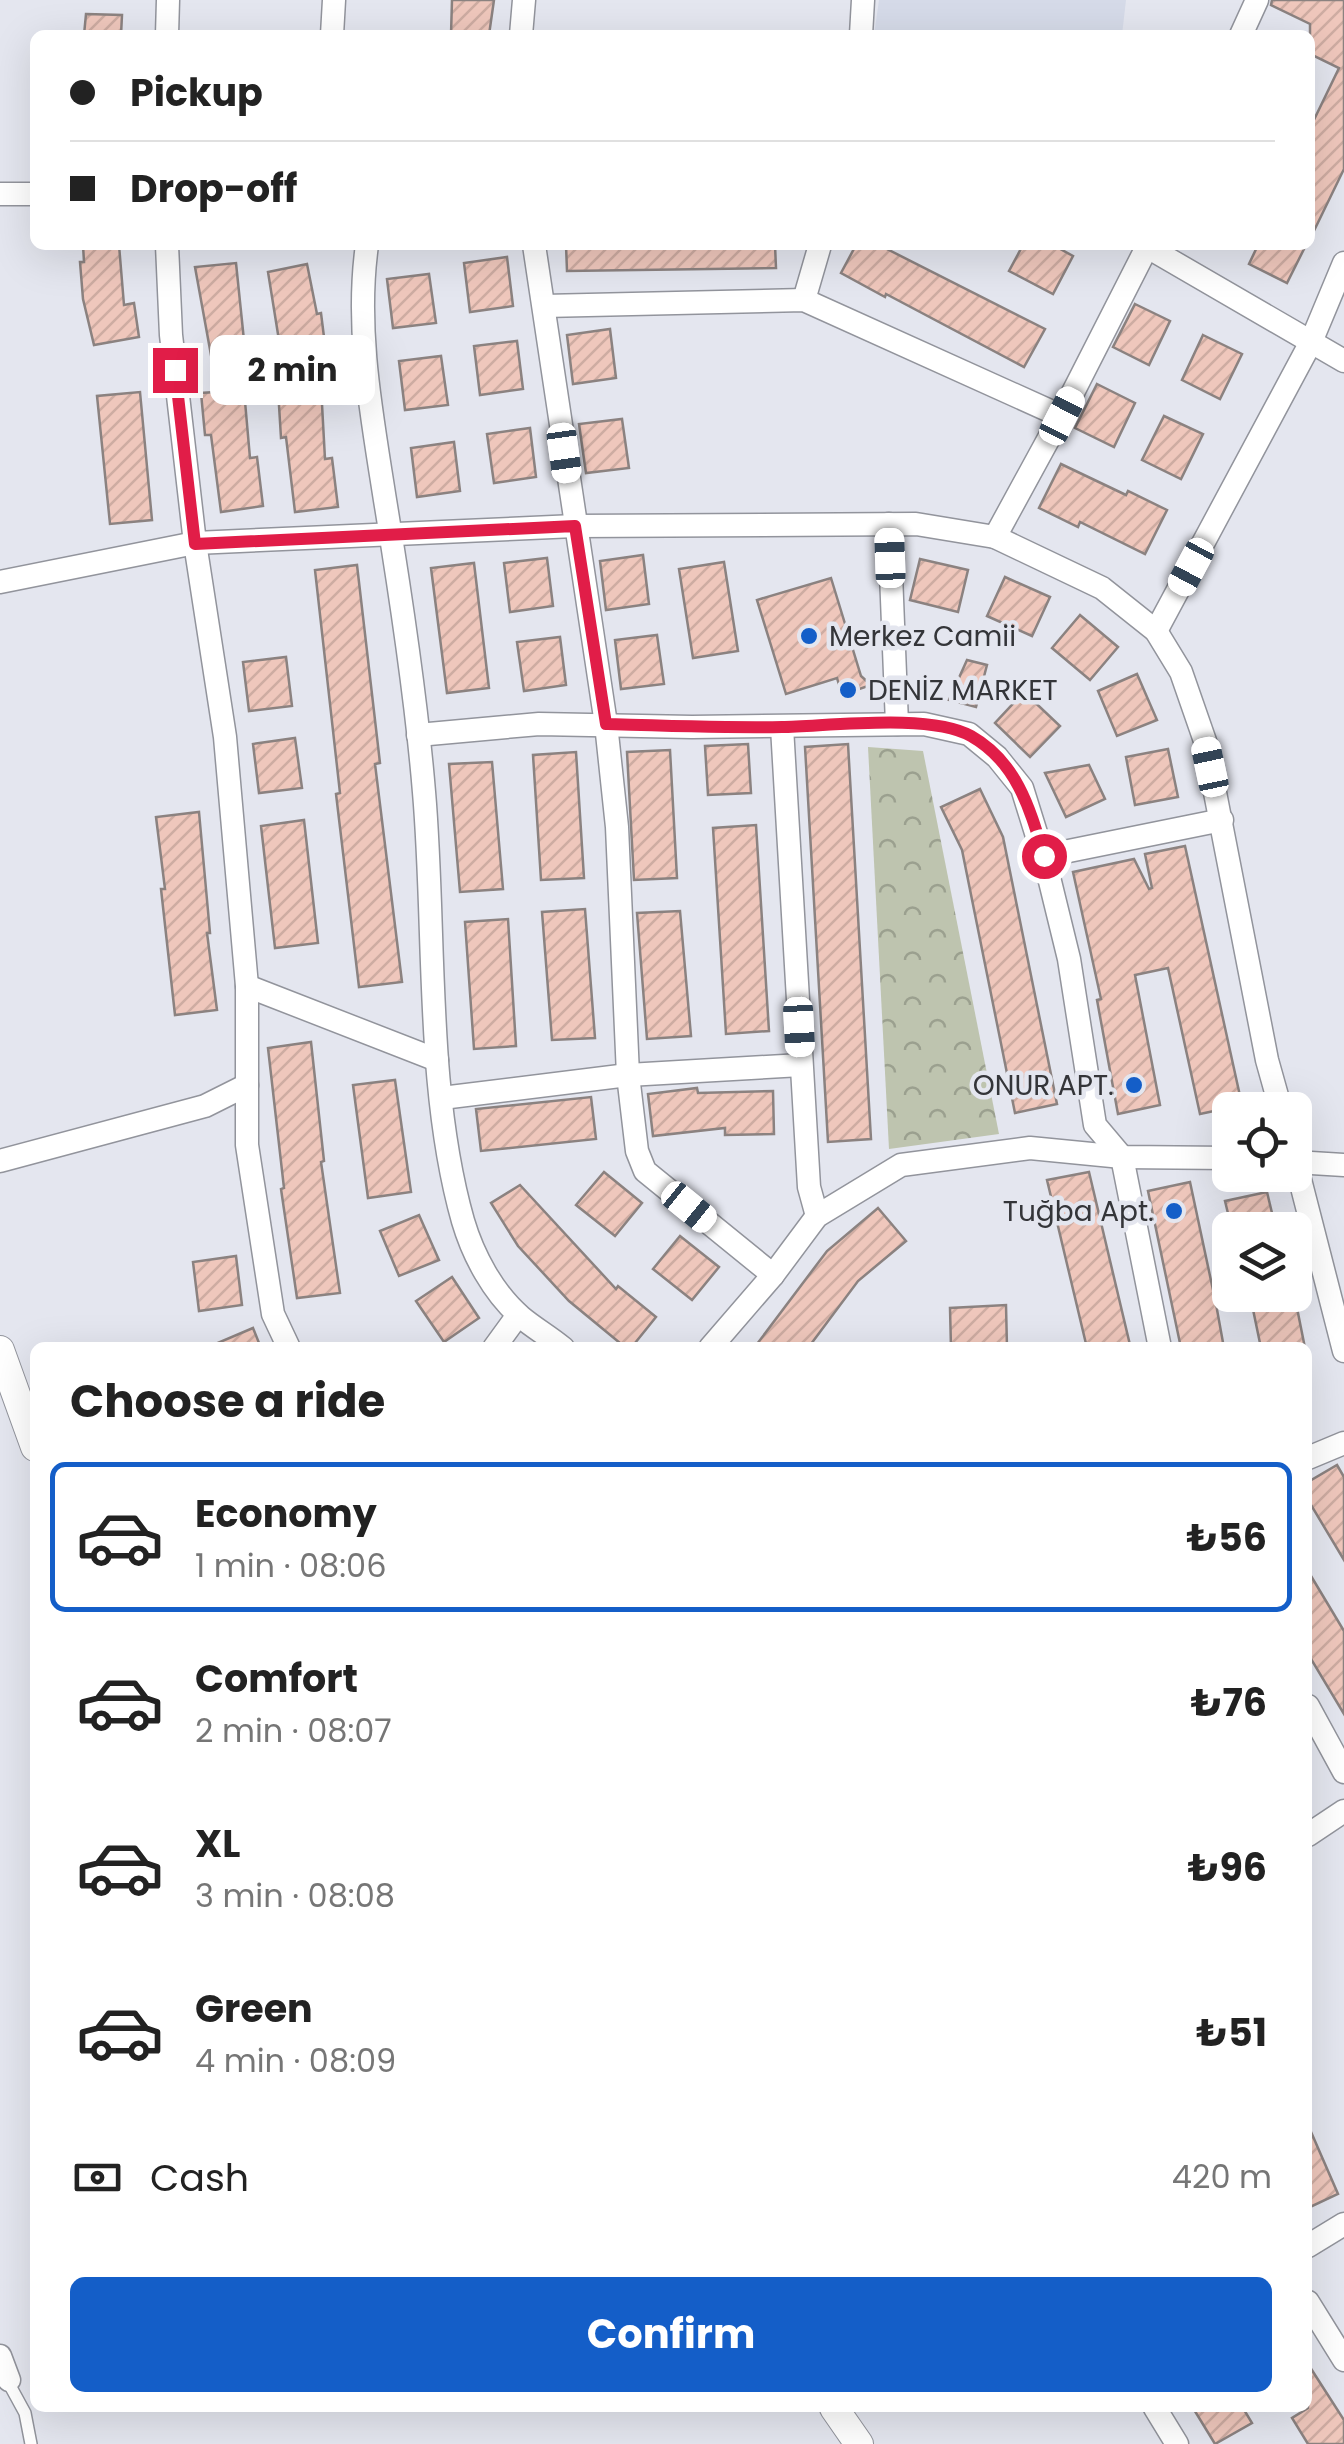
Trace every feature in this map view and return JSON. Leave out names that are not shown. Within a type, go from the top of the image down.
[{"type":"street","points":[[167,30],[168,0]]},
{"type":"street","points":[[332,30],[334,0]]},
{"type":"street","points":[[521,30],[524,0]]},
{"type":"street","points":[[861,30],[863,0]]},
{"type":"street","points":[[1243,30],[1256,0]]},
{"type":"street","points":[[0,194],[30,194]]},
{"type":"street","points":[[166,250],[171,336],[195,544],[225,737],[247,986],[247,1144],[273,1314],[286,1342]]},
{"type":"street","points":[[366,250],[361,285],[369,397],[418,735],[437,1060],[450,1164],[463,1220],[479,1264],[518,1315],[556,1342]]},
{"type":"street","points":[[535,250],[606,724],[616,827],[628,1075],[637,1150],[644,1171],[773,1276]]},
{"type":"street","points":[[804,300],[819,250]]},
{"type":"street","points":[[995,536],[1062,416],[1144,250]]},
{"type":"street","points":[[1153,250],[1344,361]]},
{"type":"street","points":[[1156,631],[1310,342],[1344,262]]},
{"type":"street","points":[[544,306],[804,300],[1062,416]]},
{"type":"street","points":[[889,524],[897,724]]},
{"type":"street","points":[[0,582],[195,544],[391,534],[575,526],[916,524],[995,536],[1102,588],[1156,631],[1181,672],[1205,741],[1276,1092]]},
{"type":"street","points":[[418,735],[540,724],[924,724],[969,734],[998,757],[1022,788],[1044,856],[1068,958],[1095,1125],[1122,1158],[1159,1342]]},
{"type":"street","points":[[782,727],[809,1188],[817,1216]]},
{"type":"street","points":[[1044,856],[1222,820]]},
{"type":"street","points":[[247,986],[437,1060]]},
{"type":"street","points":[[442,1098],[628,1075],[801,1065]]},
{"type":"street","points":[[0,1161],[205,1106],[247,1085]]},
{"type":"street","points":[[715,1342],[773,1276],[817,1216],[901,1165],[1030,1148],[1122,1158],[1212,1158]]},
{"type":"street","points":[[1312,1163],[1344,1165]]},
{"type":"street","points":[[1303,1192],[1344,1351]]},
{"type":"street","points":[[498,1342],[518,1315]]},
{"type":"street","points":[[0,1350],[30,1433]]},
{"type":"street","points":[[1312,1456],[1344,1443]]},
{"type":"street","points":[[1312,1713],[1344,1772]]},
{"type":"street","points":[[1312,1833],[1344,1811]]},
{"type":"street","points":[[1312,2244],[1344,2224]]},
{"type":"street","points":[[1312,2308],[1344,2360]]},
{"type":"street","points":[[0,2356],[5,2380]]},
{"type":"street","points":[[837,2412],[859,2444]]},
{"type":"street","points":[[1157,2412],[1177,2444]]},
{"type":"lane","points":[[5,2380],[25,2414],[31,2444]]},
{"type":"shaded area","points":[[879,0],[1126,0],[1123,30],[875,30]]},
{"type":"green space","points":[[868,747],[923,751],[999,1134],[889,1149]]},
{"type":"building","points":[[452,0],[494,0],[490,30],[451,30]]},
{"type":"building","points":[[1272,0],[1344,0],[1344,169],[1315,229],[1315,118],[1339,68],[1315,56],[1315,30],[1310,30],[1310,24],[1271,5]]},
{"type":"building","points":[[86,14],[122,15],[121,30],[84,30]]},
{"type":"building","points":[[83,250],[119,250],[124,305],[134,303],[139,337],[94,345],[83,299],[80,262],[84,262]]},
{"type":"building","points":[[566,250],[775,250],[776,268],[567,271]]},
{"type":"building","points":[[853,250],[889,250],[1045,329],[1024,367],[841,273]]},
{"type":"building","points":[[1020,250],[1062,250],[1073,256],[1053,294],[1009,271]]},
{"type":"building","points":[[1256,250],[1304,250],[1287,283],[1249,264]]},
{"type":"building","points":[[507,257],[513,306],[470,312],[464,263]]},
{"type":"building","points":[[236,263],[245,350],[211,355],[195,267]]},
{"type":"building","points":[[307,264],[317,314],[321,313],[326,353],[282,359],[268,272]]},
{"type":"building","points":[[429,274],[436,323],[393,328],[387,279]]},
{"type":"building","points":[[1135,304],[1170,321],[1149,365],[1113,347]]},
{"type":"building","points":[[610,329],[616,378],[573,384],[567,335]]},
{"type":"building","points":[[1203,335],[1242,354],[1220,399],[1182,380]]},
{"type":"building","points":[[517,341],[523,389],[480,395],[474,346]]},
{"type":"building","points":[[441,356],[448,405],[405,410],[399,361]]},
{"type":"building","points":[[1097,384],[1135,403],[1114,447],[1075,428]]},
{"type":"building","points":[[321,386],[325,459],[332,458],[338,507],[295,512],[286,437],[281,438],[278,389]]},
{"type":"building","points":[[244,390],[250,458],[257,457],[263,506],[221,512],[211,435],[205,435],[201,393]]},
{"type":"building","points":[[140,392],[152,520],[110,524],[97,396]]},
{"type":"building","points":[[1164,416],[1203,434],[1181,479],[1142,460]]},
{"type":"building","points":[[622,419],[629,468],[586,473],[579,424]]},
{"type":"building","points":[[530,428],[536,477],[494,483],[487,434]]},
{"type":"building","points":[[454,442],[460,491],[417,497],[411,448]]},
{"type":"building","points":[[1061,464],[1167,510],[1145,554],[1080,522],[1078,527],[1039,508]]},
{"type":"building","points":[[643,555],[649,604],[606,610],[600,561]]},
{"type":"building","points":[[547,558],[553,606],[510,612],[504,563]]},
{"type":"building","points":[[920,559],[968,570],[958,612],[910,600]]},
{"type":"building","points":[[724,562],[738,651],[693,658],[679,569]]},
{"type":"building","points":[[474,563],[489,688],[447,693],[431,568]]},
{"type":"building","points":[[357,565],[380,763],[375,764],[402,982],[359,987],[315,570]]},
{"type":"building","points":[[1005,577],[1050,597],[1032,636],[987,616]]},
{"type":"building","name":"Merkez Camii","points":[[831,578],[861,676],[871,685],[842,695],[837,678],[786,694],[757,600]]},
{"type":"building","points":[[1080,615],[1118,647],[1090,680],[1052,648]]},
{"type":"building","points":[[657,635],[664,684],[621,689],[615,640]]},
{"type":"building","points":[[560,637],[566,685],[524,691],[517,642]]},
{"type":"building","points":[[286,657],[292,706],[249,711],[243,662]]},
{"type":"building","points":[[967,660],[987,665],[976,707],[949,700]]},
{"type":"building","points":[[1137,674],[1157,720],[1117,736],[1098,691]]},
{"type":"building","points":[[1024,692],[1060,726],[1030,757],[995,723]]},
{"type":"building","points":[[295,738],[302,788],[259,793],[253,744]]},
{"type":"building","points":[[748,744],[751,793],[708,795],[705,746]]},
{"type":"building","points":[[848,744],[871,1139],[828,1142],[805,747]]},
{"type":"building","points":[[1168,749],[1178,797],[1135,805],[1126,757]]},
{"type":"building","points":[[670,750],[677,878],[634,880],[627,752]]},
{"type":"building","points":[[576,752],[584,878],[541,880],[533,755]]},
{"type":"building","points":[[492,762],[503,889],[460,892],[449,764]]},
{"type":"building","points":[[1089,765],[1105,799],[1066,817],[1045,773]]},
{"type":"building","points":[[980,789],[1003,837],[1057,1104],[1015,1113],[962,850],[941,807]]},
{"type":"building","points":[[199,812],[217,1010],[175,1015],[156,817]]},
{"type":"building","points":[[304,820],[318,943],[275,948],[261,826]]},
{"type":"building","points":[[756,825],[769,1031],[726,1034],[713,828]]},
{"type":"building","points":[[1185,846],[1239,1092],[1212,1092],[1212,1111],[1200,1114],[1168,968],[1135,975],[1160,1105],[1118,1114],[1097,1000],[1101,999],[1073,872],[1134,859],[1149,889],[1152,888],[1145,854]]},
{"type":"building","points":[[585,909],[595,1038],[552,1040],[542,912]]},
{"type":"building","points":[[680,911],[691,1036],[647,1039],[637,913]]},
{"type":"building","points":[[508,919],[516,1046],[474,1049],[465,922]]},
{"type":"building","points":[[311,1042],[324,1161],[321,1162],[340,1293],[297,1298],[281,1189],[284,1188],[268,1048]]},
{"type":"building","points":[[395,1080],[411,1192],[368,1198],[353,1085]]},
{"type":"building","points":[[697,1088],[698,1093],[773,1091],[774,1134],[725,1135],[725,1128],[653,1136],[648,1094]]},
{"type":"building","points":[[591,1097],[596,1139],[481,1151],[476,1109]]},
{"type":"building","points":[[604,1172],[642,1203],[615,1236],[576,1205]]},
{"type":"building","points":[[1089,1172],[1129,1342],[1086,1342],[1047,1180]]},
{"type":"building","points":[[1190,1182],[1212,1285],[1212,1312],[1217,1312],[1223,1342],[1180,1342],[1148,1191]]},
{"type":"building","points":[[520,1185],[616,1289],[618,1286],[656,1317],[636,1342],[619,1342],[569,1301],[518,1246],[491,1203]]},
{"type":"building","points":[[1267,1192],[1272,1212],[1228,1212],[1225,1201]]},
{"type":"building","points":[[878,1208],[906,1241],[858,1281],[812,1342],[759,1342],[827,1251]]},
{"type":"building","points":[[419,1215],[439,1260],[399,1276],[380,1231]]},
{"type":"building","points":[[680,1236],[719,1267],[692,1300],[653,1269]]},
{"type":"building","points":[[236,1256],[242,1305],[199,1311],[193,1262]]},
{"type":"building","points":[[452,1277],[479,1318],[444,1342],[416,1301]]},
{"type":"building","points":[[1006,1305],[1007,1342],[951,1342],[950,1308]]},
{"type":"building","points":[[1254,1312],[1298,1312],[1304,1342],[1260,1342]]},
{"type":"building","points":[[253,1328],[259,1342],[220,1342]]},
{"type":"building","points":[[1337,1465],[1344,1477],[1344,1560],[1312,1507],[1312,1480]]},
{"type":"building","points":[[1312,1578],[1344,1631],[1344,1714],[1312,1661]]},
{"type":"building","points":[[1312,2134],[1338,2194],[1312,2206]]},
{"type":"building","points":[[1312,2370],[1344,2420],[1344,2444],[1308,2444],[1292,2418],[1312,2412]]},
{"type":"building","points":[[1195,2412],[1245,2412],[1252,2423],[1215,2444]]},
{"type":"place","name":"Merkez Camii","points":[[809,636]]},
{"type":"place","name":"DENİZ MARKET","points":[[848,690]]},
{"type":"place","name":"ONUR APT.","points":[[1134,1085]]},
{"type":"place","name":"Tuğba Apt.","points":[[1174,1211]]},
{"type":"route","points":[[175,370],[195,544],[575,526],[606,724],[924,724],[969,734],[998,757],[1022,788],[1044,856]]}]
